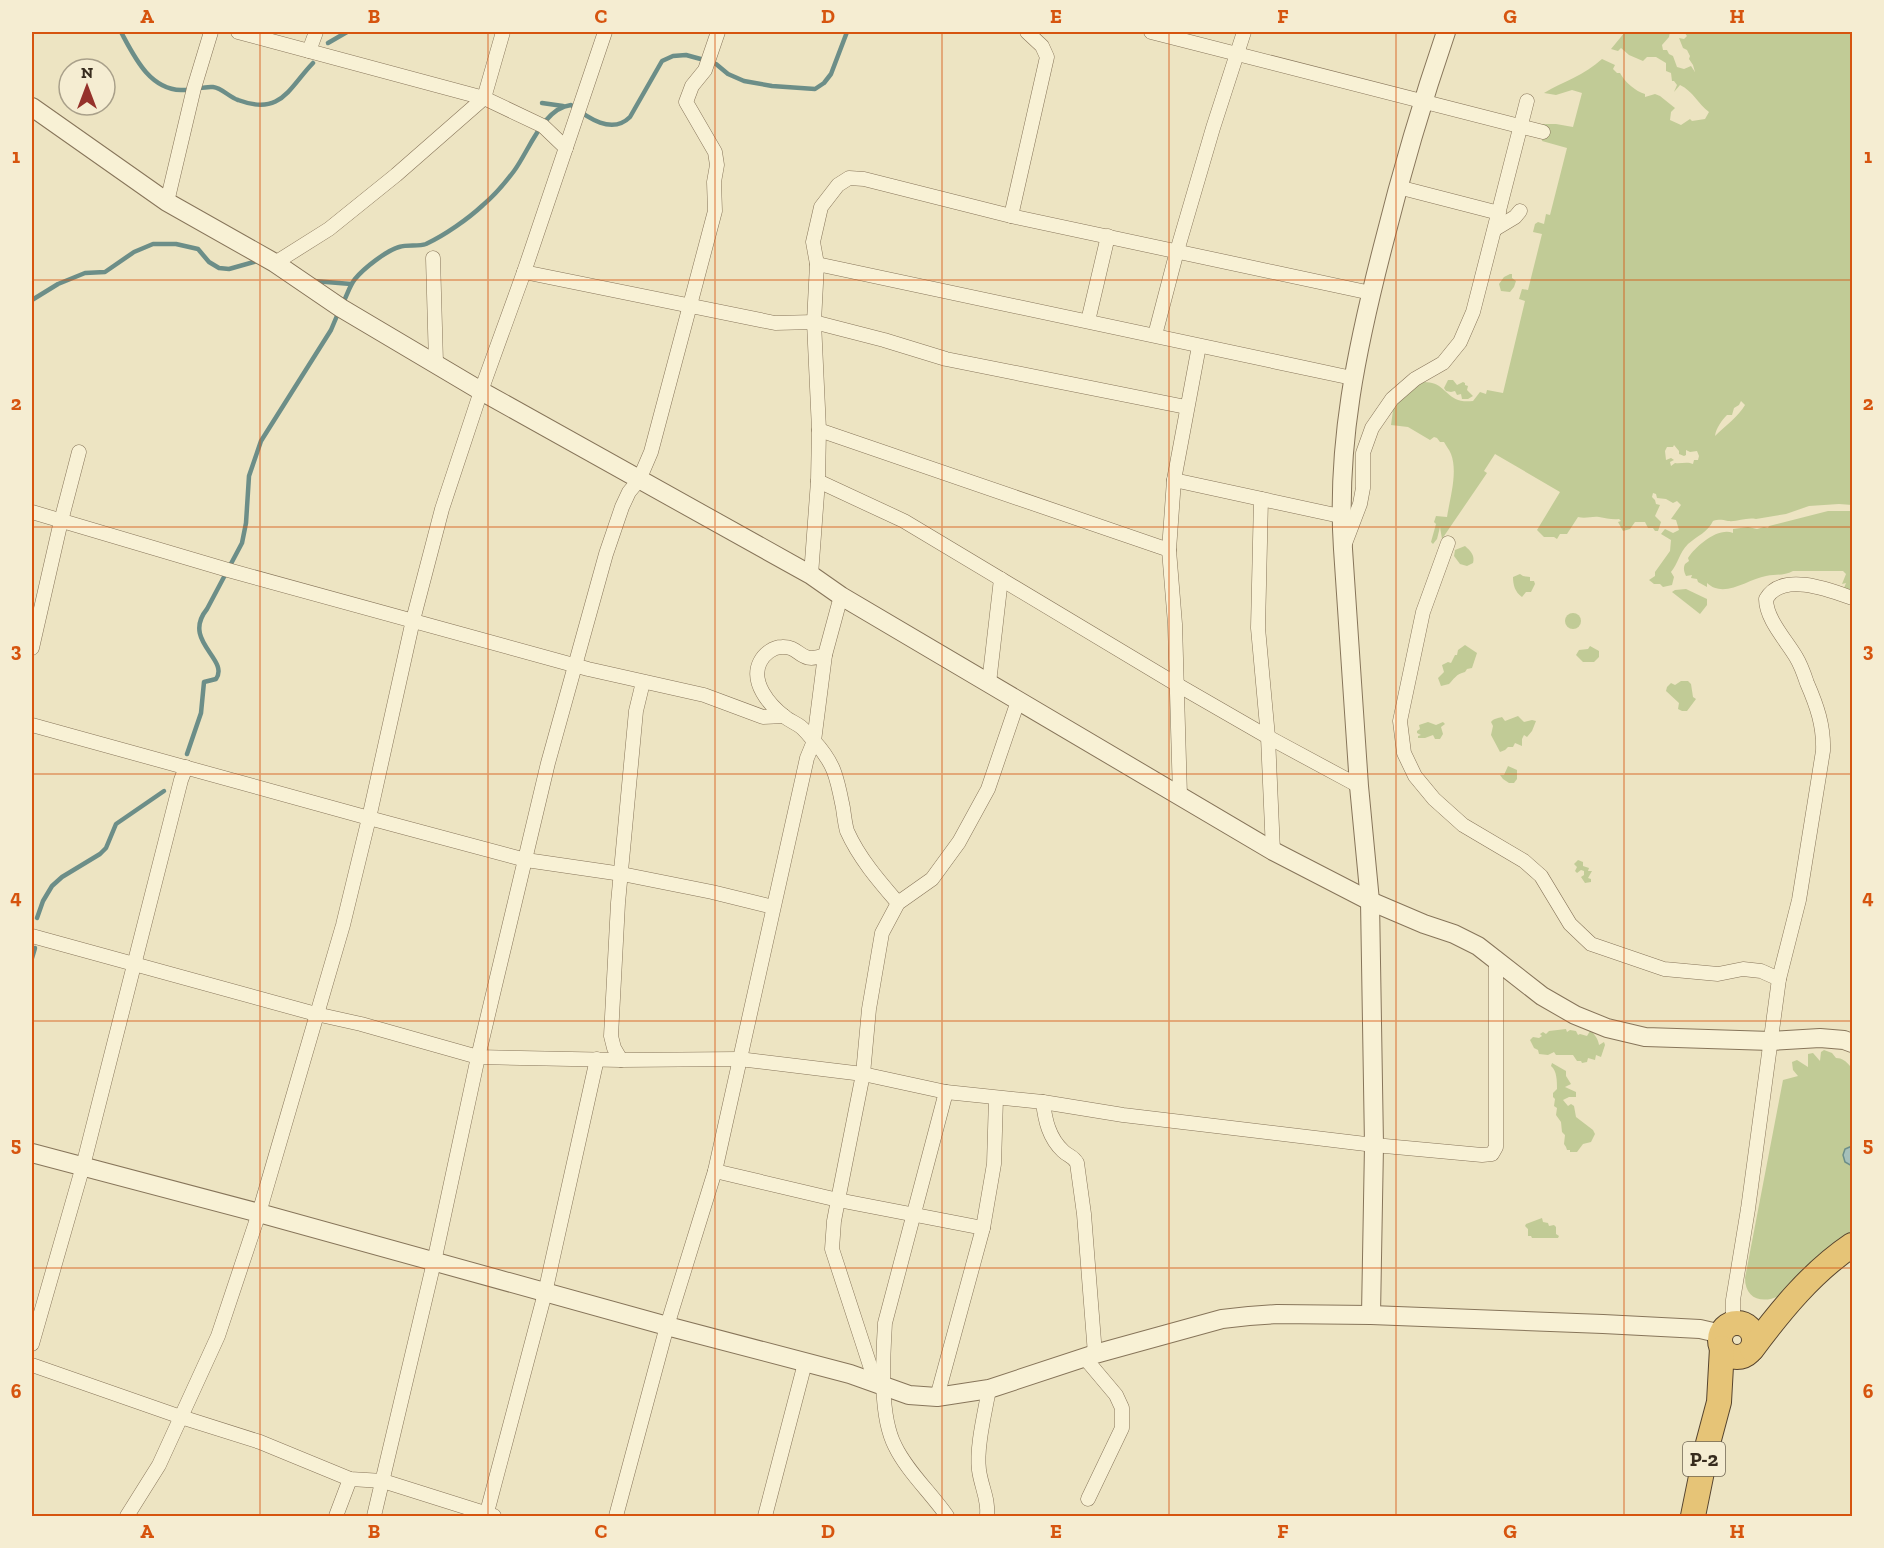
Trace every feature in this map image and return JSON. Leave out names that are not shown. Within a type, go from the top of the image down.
[{"type":"highway","name":"P-2","points":[[1719,1402],[1778,1313],[1812,1279],[1852,1245]]},
{"type":"highway","points":[[1751,1351],[1745,1356],[1734,1357],[1725,1352],[1728,1332],[1778,1313]]},
{"type":"highway","name":"P-2","points":[[1693,1516],[1719,1402],[1728,1332]]},
{"type":"street","points":[[167,202],[194,88],[211,32]]},
{"type":"street","points":[[238,32],[484,98],[543,126],[566,148]]},
{"type":"street","points":[[312,52],[316,32]]},
{"type":"street","points":[[275,263],[329,229],[396,175],[484,98],[503,32]]},
{"type":"street","points":[[127,1516],[159,1465],[218,1336],[259,1213],[343,925],[413,620],[442,509],[605,32]]},
{"type":"street","points":[[374,1516],[434,1262],[478,1057],[548,763],[606,554],[622,507],[629,492],[639,480],[651,452],[715,211],[714,182],[717,165],[715,152],[686,102],[692,86],[705,70],[718,32]]},
{"type":"street","points":[[1011,216],[1047,57],[1042,46],[1027,32]]},
{"type":"street","points":[[1151,32],[1543,132]]},
{"type":"street","points":[[1155,335],[1213,128],[1244,32]]},
{"type":"street","points":[[1371,1316],[1374,1145],[1370,901],[1359,786],[1340,516],[1341,475],[1352,378],[1371,293],[1422,101],[1446,32]]},
{"type":"street","points":[[1343,549],[1360,504],[1363,488],[1363,453],[1372,429],[1392,399],[1415,379],[1443,363],[1460,342],[1473,312],[1527,101]]},
{"type":"street","points":[[32,107],[167,202],[275,263],[341,308],[481,391],[812,575],[841,596],[1018,702],[1273,851],[1370,901],[1454,934],[1478,946],[1542,996],[1575,1015],[1607,1028],[1645,1037],[1771,1041],[1820,1038],[1852,1043]]},
{"type":"street","points":[[812,575],[819,430],[814,322],[817,264],[813,242],[821,207],[838,185],[849,178],[864,179],[1011,216],[1371,293]]},
{"type":"street","points":[[1398,187],[1499,213]]},
{"type":"street","points":[[1495,229],[1515,217],[1520,211]]},
{"type":"street","points":[[1088,321],[1108,236]]},
{"type":"street","points":[[433,258],[436,363]]},
{"type":"street","points":[[817,264],[1352,378]]},
{"type":"street","points":[[524,272],[775,323],[814,322],[946,359],[1186,407]]},
{"type":"street","points":[[1180,796],[1175,624],[1169,550],[1174,480],[1199,346]]},
{"type":"street","points":[[819,430],[1169,550]]},
{"type":"street","points":[[32,648],[79,452]]},
{"type":"street","points":[[1174,480],[1340,516]]},
{"type":"street","points":[[818,481],[904,521],[1176,684],[1359,786]]},
{"type":"street","points":[[1261,499],[1258,628],[1268,737],[1273,851]]},
{"type":"street","points":[[32,512],[228,570],[588,669],[704,695],[763,717],[784,716]]},
{"type":"street","points":[[1448,543],[1423,612],[1400,721],[1404,753],[1416,776],[1434,799],[1463,825],[1524,861],[1541,876],[1570,924],[1591,944],[1664,969],[1718,974],[1743,969],[1761,972],[1779,979]]},
{"type":"street","points":[[989,683],[1001,579]]},
{"type":"street","points":[[32,1153],[850,1374],[909,1395],[937,1398],[989,1389],[1090,1355],[1222,1320],[1277,1314],[1603,1323],[1728,1332],[1779,979],[1801,888],[1824,736],[1821,718],[1798,659],[1770,615],[1766,599],[1775,589],[1786,585],[1806,585],[1852,598]]},
{"type":"street","points":[[616,1516],[668,1326],[715,1170],[807,758],[814,741],[825,655],[841,596]]},
{"type":"street","points":[[825,655],[805,658],[794,649],[783,646],[772,649],[762,657],[757,668],[757,679],[762,692],[784,716],[802,728],[828,757],[837,778],[847,829],[862,858],[898,903]]},
{"type":"street","points":[[621,1060],[614,1048],[611,1036],[618,903],[636,711],[643,682]]},
{"type":"street","points":[[947,1516],[895,1446],[888,1426],[880,1386],[832,1249],[834,1221],[863,1074],[869,1009],[882,933],[898,903],[932,879],[959,842],[988,789],[1018,702]]},
{"type":"street","points":[[32,725],[369,819],[526,860],[622,874],[773,907]]},
{"type":"street","points":[[32,1344],[83,1166],[133,964],[186,767]]},
{"type":"street","points":[[32,936],[478,1057],[621,1060],[739,1059],[863,1074],[946,1092],[1043,1102],[1123,1115],[1374,1145],[1482,1155],[1492,1154],[1496,1147],[1496,958]]},
{"type":"street","points":[[32,1365],[260,1442],[350,1479],[383,1481],[489,1516],[545,1293],[599,1059],[611,1036]]},
{"type":"street","points":[[880,1386],[885,1323],[946,1092]]},
{"type":"street","points":[[937,1398],[984,1228],[994,1164],[996,1098]]},
{"type":"street","points":[[1043,1102],[1046,1121],[1053,1137],[1061,1149],[1074,1157],[1077,1163],[1084,1214],[1090,1355],[1122,1408],[1122,1428],[1088,1499]]},
{"type":"street","points":[[715,1170],[838,1200],[984,1228]]},
{"type":"street","points":[[765,1516],[805,1363]]},
{"type":"street","points":[[987,1516],[986,1495],[979,1470],[979,1453],[989,1389]]},
{"type":"street","points":[[336,1516],[350,1479]]},
{"type":"green space","points":[[1625,32],[1670,32],[1662,45],[1663,50],[1667,50],[1673,56],[1677,67],[1684,69],[1691,66],[1695,72],[1689,59],[1690,56],[1683,48],[1679,38],[1684,39],[1687,36],[1684,32],[1852,32],[1852,505],[1809,506],[1786,514],[1756,519],[1713,521],[1705,531],[1685,547],[1671,572],[1674,577],[1672,585],[1663,587],[1649,580],[1655,576],[1655,572],[1670,551],[1671,540],[1661,534],[1665,529],[1673,533],[1679,530],[1676,520],[1671,519],[1681,505],[1677,501],[1673,503],[1657,498],[1653,493],[1652,497],[1656,504],[1660,505],[1655,516],[1661,522],[1658,531],[1648,528],[1645,522],[1635,522],[1630,529],[1623,531],[1618,522],[1621,521],[1619,519],[1578,517],[1567,534],[1560,534],[1557,539],[1544,537],[1537,530],[1560,492],[1495,454],[1484,471],[1487,473],[1442,539],[1440,527],[1433,544],[1431,542],[1436,516],[1447,517],[1454,477],[1451,454],[1444,442],[1440,442],[1437,438],[1430,440],[1408,427],[1391,425],[1394,403],[1422,382],[1437,385],[1453,398],[1465,401],[1473,401],[1480,392],[1486,394],[1487,390],[1503,393],[1525,301],[1519,299],[1522,289],[1528,290],[1542,234],[1533,232],[1535,224],[1538,222],[1544,224],[1546,214],[1550,215],[1567,148],[1542,141],[1543,135],[1535,124],[1573,127],[1582,93],[1572,90],[1556,95],[1544,93],[1581,74],[1602,59],[1615,65],[1613,69],[1620,73],[1634,89],[1645,94],[1645,97],[1655,94],[1675,108],[1671,112],[1670,120],[1681,125],[1690,119],[1692,121],[1705,119],[1709,112],[1688,91],[1680,85],[1674,92],[1677,85],[1672,81],[1671,73],[1666,71],[1666,63],[1656,57],[1647,57],[1643,61],[1629,55],[1621,48],[1618,51],[1611,49]],"holes":[[[1741,401],[1745,405],[1736,417],[1715,436],[1721,422],[1727,415],[1732,415],[1734,408]],[[1674,445],[1679,454],[1684,456],[1686,450],[1697,451],[1698,460],[1694,460],[1693,464],[1675,463],[1671,466],[1670,462],[1674,460],[1671,458],[1666,460],[1665,451],[1667,447]]]},
{"type":"green space","points":[[1510,274],[1516,281],[1514,287],[1510,292],[1501,291],[1499,284],[1504,277]]},
{"type":"green space","points":[[1448,380],[1453,380],[1457,385],[1465,383],[1468,386],[1467,390],[1473,396],[1462,399],[1461,394],[1457,395],[1455,391],[1446,391],[1444,388]]},
{"type":"green space","points":[[1828,511],[1852,511],[1852,590],[1844,588],[1846,583],[1842,584],[1846,574],[1843,571],[1793,571],[1766,576],[1728,589],[1714,587],[1707,583],[1707,587],[1697,579],[1691,578],[1692,575],[1686,576],[1685,574],[1684,567],[1689,561],[1688,558],[1696,548],[1714,535],[1733,533],[1733,529],[1748,527],[1768,528]]},
{"type":"green space","points":[[1465,546],[1473,558],[1473,563],[1467,566],[1460,564],[1454,556],[1455,550]]},
{"type":"green space","points":[[1520,574],[1530,577],[1530,581],[1534,581],[1535,584],[1531,592],[1526,592],[1522,597],[1516,591],[1513,580],[1513,577]]},
{"type":"green space","points":[[1686,589],[1707,599],[1707,605],[1700,614],[1672,592]]},
{"type":"green space","points":[[1570,613],[1576,613],[1581,621],[1579,627],[1570,629],[1565,624],[1565,618]]},
{"type":"green space","points":[[1465,645],[1477,653],[1472,668],[1457,675],[1449,684],[1441,686],[1438,678],[1444,672],[1442,665],[1451,663],[1458,650]]},
{"type":"green space","points":[[1590,646],[1599,651],[1599,657],[1594,662],[1583,662],[1576,655],[1579,650],[1588,649]]},
{"type":"green space","points":[[1681,681],[1688,681],[1691,684],[1693,697],[1696,699],[1687,711],[1678,709],[1679,703],[1666,691],[1671,683],[1675,685]]},
{"type":"green space","points":[[1518,716],[1524,722],[1536,721],[1532,731],[1527,737],[1524,735],[1522,746],[1515,743],[1513,747],[1500,752],[1491,735],[1493,726],[1491,722],[1502,717],[1505,721]]},
{"type":"green space","points":[[1428,722],[1436,725],[1443,722],[1445,724],[1441,727],[1443,734],[1440,739],[1435,739],[1433,735],[1418,738],[1421,735],[1417,733],[1420,729],[1419,725]]},
{"type":"green space","points":[[1508,766],[1517,770],[1517,779],[1514,783],[1509,783],[1500,775],[1504,775]]},
{"type":"green space","points":[[1578,860],[1583,862],[1583,866],[1589,868],[1588,871],[1592,871],[1588,878],[1591,882],[1585,883],[1581,877],[1584,871],[1577,873],[1575,871],[1577,867],[1574,864]]},
{"type":"green space","points":[[1566,1029],[1567,1032],[1576,1031],[1578,1035],[1587,1036],[1590,1031],[1592,1032],[1599,1045],[1604,1042],[1601,1057],[1596,1055],[1595,1060],[1588,1058],[1587,1062],[1582,1063],[1577,1061],[1573,1055],[1556,1055],[1554,1052],[1548,1055],[1539,1054],[1530,1040],[1533,1037],[1539,1038],[1543,1032],[1546,1034],[1549,1031]]},
{"type":"green space","points":[[1824,1050],[1845,1061],[1852,1071],[1852,1232],[1779,1296],[1767,1300],[1756,1298],[1748,1291],[1745,1278],[1783,1080],[1798,1076],[1793,1070],[1792,1062],[1797,1060],[1808,1067],[1808,1054],[1813,1053],[1820,1061],[1821,1052]]},
{"type":"green space","points":[[1552,1063],[1566,1071],[1571,1084],[1565,1087],[1576,1092],[1576,1097],[1563,1100],[1568,1106],[1571,1104],[1574,1106],[1576,1117],[1595,1134],[1591,1142],[1583,1144],[1577,1152],[1570,1152],[1564,1144],[1565,1135],[1556,1115],[1557,1108],[1554,1106],[1553,1093],[1557,1089],[1557,1083]]},
{"type":"green space","points":[[1542,1218],[1543,1222],[1548,1223],[1549,1226],[1556,1227],[1558,1238],[1528,1236],[1526,1224]]},
{"type":"water","points":[[1852,1146],[1852,1166],[1845,1162],[1843,1155],[1845,1149]]},
{"type":"waterway","points":[[121,32],[137,61],[151,78],[160,84],[181,90],[213,87],[235,99],[253,104],[264,105],[282,97],[313,63]]},
{"type":"waterway","points":[[328,43],[347,32]]},
{"type":"waterway","points":[[343,303],[355,279],[376,260],[399,247],[423,245],[433,240],[463,221],[487,201],[520,163],[545,122],[561,108],[571,105],[600,123],[616,125],[630,117],[662,61],[673,56],[686,55],[716,64],[728,74],[744,81],[772,86],[815,89],[831,74],[847,32]]},
{"type":"waterway","points":[[542,103],[563,106]]},
{"type":"waterway","points":[[32,300],[58,284],[85,273],[105,272],[134,252],[153,244],[176,244],[198,249],[209,262],[219,268],[229,269],[257,261]]},
{"type":"waterway","points":[[314,281],[351,284]]},
{"type":"waterway","points":[[187,754],[201,713],[204,682],[216,679],[219,672],[217,664],[202,640],[199,631],[200,620],[242,543],[246,523],[249,476],[261,441],[331,330],[339,311]]},
{"type":"waterway","points":[[37,918],[52,886],[62,877],[100,854],[106,848],[116,824],[164,791]]},
{"type":"waterway","points":[[32,958],[35,948]]}]
